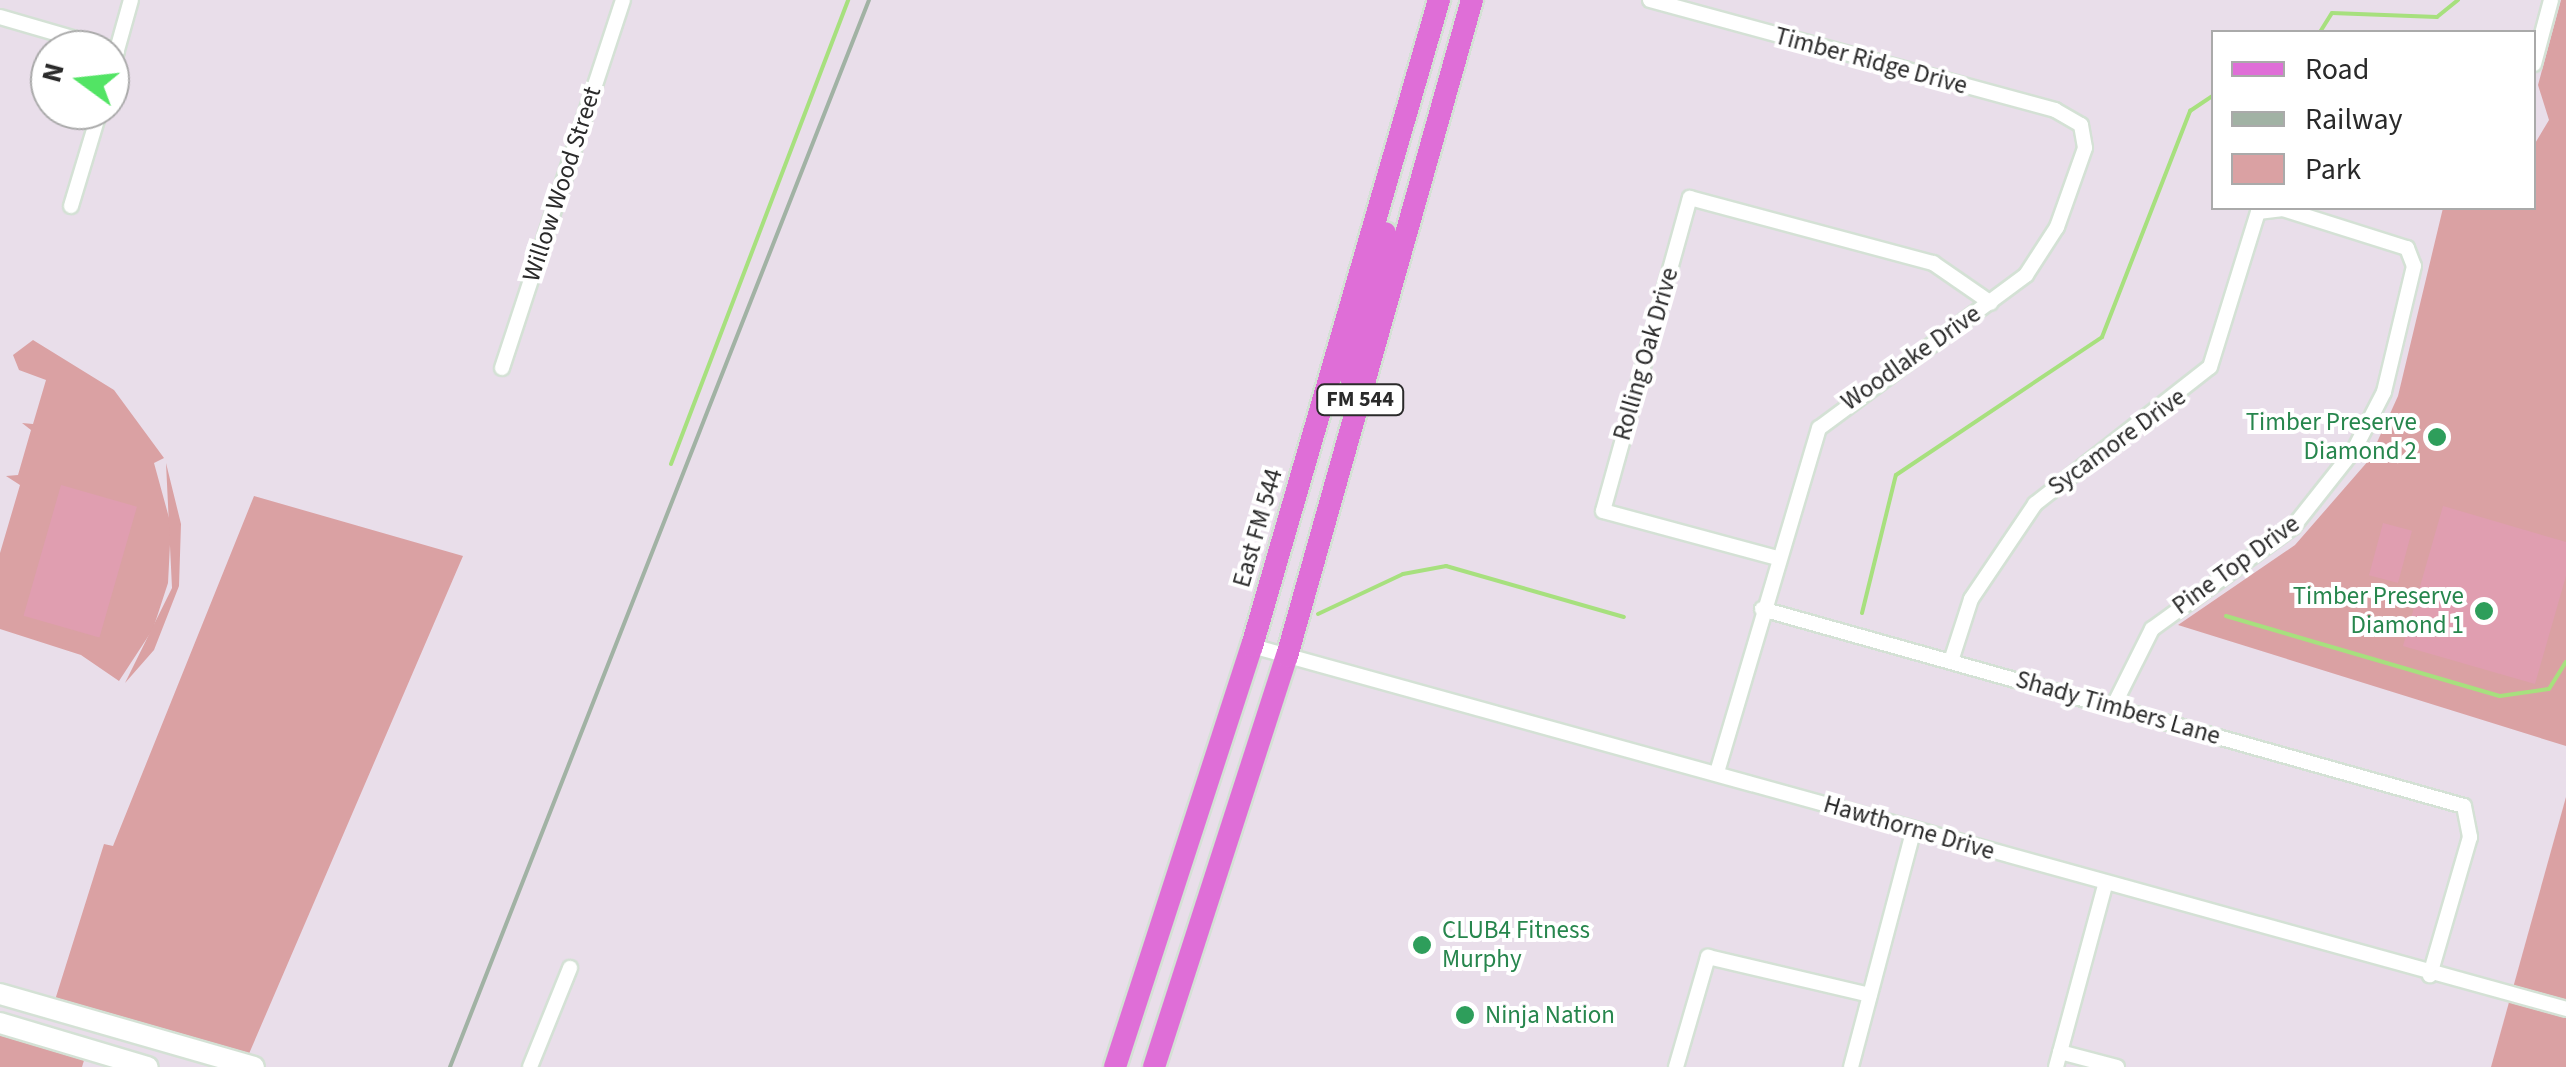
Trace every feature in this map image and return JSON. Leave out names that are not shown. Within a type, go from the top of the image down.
[{"type":"main road","name":"East FM 544","points":[[1115,1067],[1252,646],[1438,0]]},
{"type":"main road","name":"FM 544","points":[[1156,1060],[1287,656],[1472,0]]},
{"type":"main road","points":[[1365,382],[1350,376],[1386,239],[1381,200]]},
{"type":"main road","points":[[148,1067],[3,1023],[7,996],[254,1067]]},
{"type":"main road","points":[[1124,1040],[1156,1060]]},
{"type":"street","points":[[123,30],[132,0]]},
{"type":"street","name":"Willow Wood Street","points":[[502,368],[623,0]]},
{"type":"street","name":"Timber Ridge Drive","points":[[1650,0],[2055,110],[2084,134]]},
{"type":"street","points":[[2536,57],[2552,0]]},
{"type":"street","points":[[0,17],[45,30]]},
{"type":"street","points":[[71,206],[94,130]]},
{"type":"street","name":"Woodlake Drive","points":[[1717,774],[1762,609],[1818,428],[1883,371],[2026,275],[2057,228],[2084,134]]},
{"type":"street","name":"Rolling Oak Drive","points":[[1777,558],[1603,511],[1690,198],[1933,263],[1991,302]]},
{"type":"street","name":"Pine Top Drive","points":[[2258,212],[2275,210]]},
{"type":"street","name":"Pine Top Drive","points":[[2114,707],[2152,629],[2293,527],[2354,450],[2384,392],[2413,254],[2287,210]]},
{"type":"street","name":"Sycamore Drive","points":[[1951,662],[1971,600],[2035,504],[2210,367],[2258,212]]},
{"type":"street","name":"Shady Timbers Lane","points":[[1762,609],[2471,812],[2430,975]]},
{"type":"street","name":"Hawthorne Drive","points":[[1252,646],[2430,975],[2566,1009]]},
{"type":"street","points":[[1851,1067],[1914,829]]},
{"type":"street","points":[[2105,885],[2058,1059],[2117,1067]]},
{"type":"street","points":[[1676,1067],[1708,958],[1870,995]]},
{"type":"street","points":[[530,1067],[570,968]]},
{"type":"green space","points":[[2561,0],[2566,0],[2566,746],[2178,625],[2295,545],[2369,460],[2398,396],[2443,210],[2536,210],[2536,142],[2549,120],[2538,85]]},
{"type":"green space","points":[[33,340],[114,390],[164,458],[154,463],[171,525],[168,583],[153,629],[119,681],[81,655],[0,629],[0,553],[20,485],[6,476],[18,475],[31,430],[22,423],[33,424],[46,380],[19,370],[13,355]]},
{"type":"green space","points":[[166,463],[181,524],[179,586],[154,650],[125,683],[172,588]]},
{"type":"green space","points":[[254,496],[463,556],[248,1056],[55,1000],[104,844],[113,846]]},
{"type":"green space","points":[[2566,797],[2566,1067],[2491,1067]]},
{"type":"green space","points":[[0,1032],[85,1057],[82,1067],[0,1067]]},
{"type":"shaded area","points":[[61,485],[137,507],[99,638],[24,616]]},
{"type":"shaded area","name":"Timber Preserve Diamond 1","points":[[2443,506],[2566,542],[2566,576],[2535,684],[2403,646]]},
{"type":"shaded area","points":[[2383,523],[2412,531],[2398,583],[2369,575]]},
{"type":"waterway","points":[[671,464],[848,0]]},
{"type":"waterway","points":[[2321,30],[2332,13],[2437,17],[2458,0]]},
{"type":"waterway","points":[[1862,613],[1896,475],[2102,337],[2190,111],[2211,97]]},
{"type":"waterway","points":[[1318,614],[1403,574],[1446,566],[1624,617]]},
{"type":"waterway","points":[[2226,616],[2500,696],[2549,689],[2566,662]]},
{"type":"railway","points":[[450,1067],[869,0]]},
{"type":"place","name":"Timber Preserve Diamond 2","points":[[2437,437]]},
{"type":"place","name":"Timber Preserve Diamond 1","points":[[2484,611]]},
{"type":"place","name":"CLUB4 Fitness Murphy","points":[[1422,945]]},
{"type":"place","name":"Ninja Nation","points":[[1465,1015]]}]
